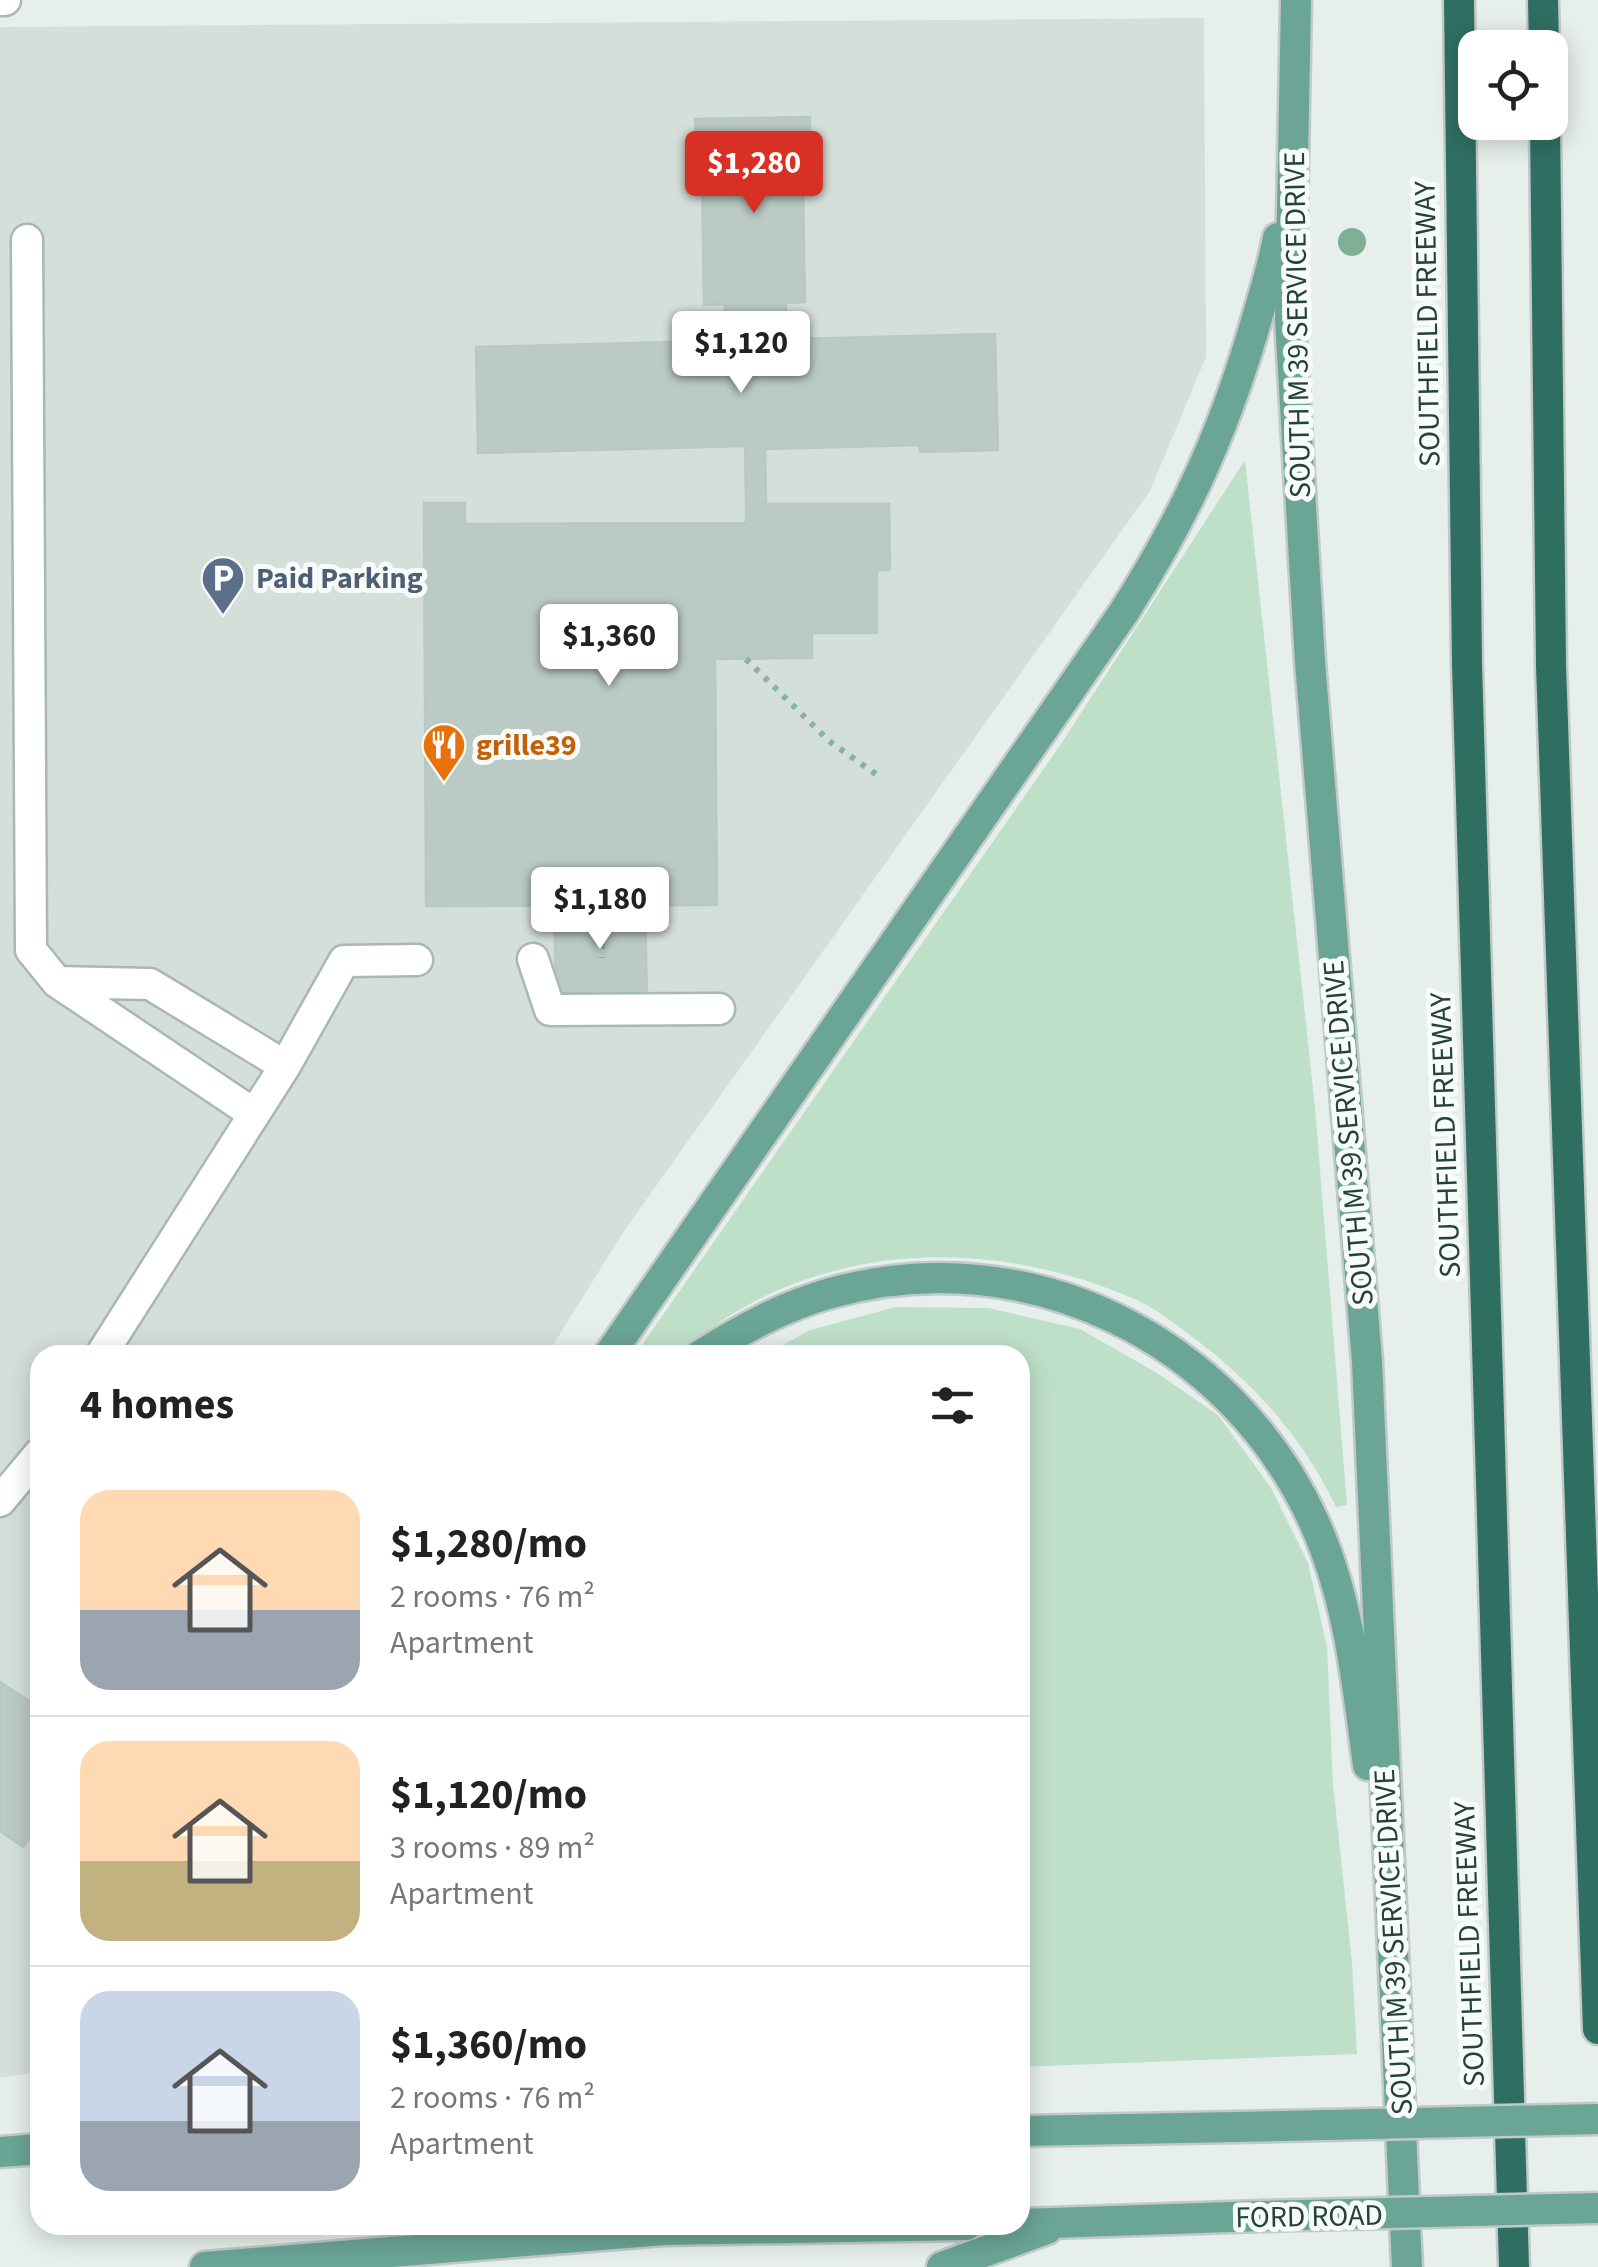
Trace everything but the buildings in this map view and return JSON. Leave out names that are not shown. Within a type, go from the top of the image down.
[{"type":"highway","name":"SOUTHFIELD FREEWAY","points":[[1458,0],[1466,664],[1514,2267]]},
{"type":"highway","points":[[1543,0],[1544,30]]},
{"type":"highway","points":[[1545,140],[1552,685],[1598,2029]]},
{"type":"main road","name":"SOUTH M 39 SERVICE DRIVE","points":[[1296,0],[1290,320],[1310,662],[1367,1361],[1406,2267]]},
{"type":"main road","points":[[616,1345],[1165,548],[1200,479],[1236,389],[1273,263],[1292,157]]},
{"type":"main road","points":[[719,1345],[772,1314],[832,1293],[899,1280],[967,1279],[1034,1289],[1087,1305],[1148,1334],[1204,1373],[1253,1421],[1284,1467],[1314,1520],[1331,1562],[1348,1620],[1394,1940]]},
{"type":"main road","points":[[1030,2132],[1598,2119]]},
{"type":"main road","points":[[0,2152],[30,2150]]},
{"type":"main road","name":"FORD ROAD","points":[[1030,2224],[1598,2208]]},
{"type":"main road","points":[[1030,2234],[1060,2223]]},
{"type":"main road","points":[[205,2267],[602,2235]]},
{"type":"main road","points":[[942,2267],[1028,2235]]},
{"type":"lane","points":[[27,240],[32,950],[57,982],[254,1114]]},
{"type":"lane","points":[[532,959],[550,1010],[719,1008]]},
{"type":"lane","points":[[107,1345],[285,1066],[344,962],[417,960]]},
{"type":"lane","points":[[57,982],[150,984],[285,1066]]},
{"type":"lane","points":[[0,1501],[30,1465]]},
{"type":"path","points":[[746,659],[829,741],[880,777]]},
{"type":"path","points":[[602,906],[602,958]]},
{"type":"shaded area","points":[[1204,18],[1206,357],[1150,491],[622,1234],[553,1345],[30,1345],[30,2073],[0,2078],[0,27]]},
{"type":"green space","points":[[1245,460],[1315,1107],[1347,1505],[1336,1507],[1308,1457],[1255,1391],[1178,1326],[1139,1301],[1102,1286],[1025,1265],[945,1257],[866,1264],[764,1296],[690,1345],[642,1345],[1061,744]]},
{"type":"green space","points":[[896,1307],[988,1308],[1080,1329],[1157,1373],[1218,1415],[1271,1488],[1308,1563],[1327,1647],[1333,1784],[1352,1962],[1357,2054],[1030,2067],[1030,1345],[783,1345],[810,1330]]},
{"type":"place","name":"Paid Parking","points":[[223,616]]},
{"type":"place","name":"grille39","points":[[444,783]]}]
